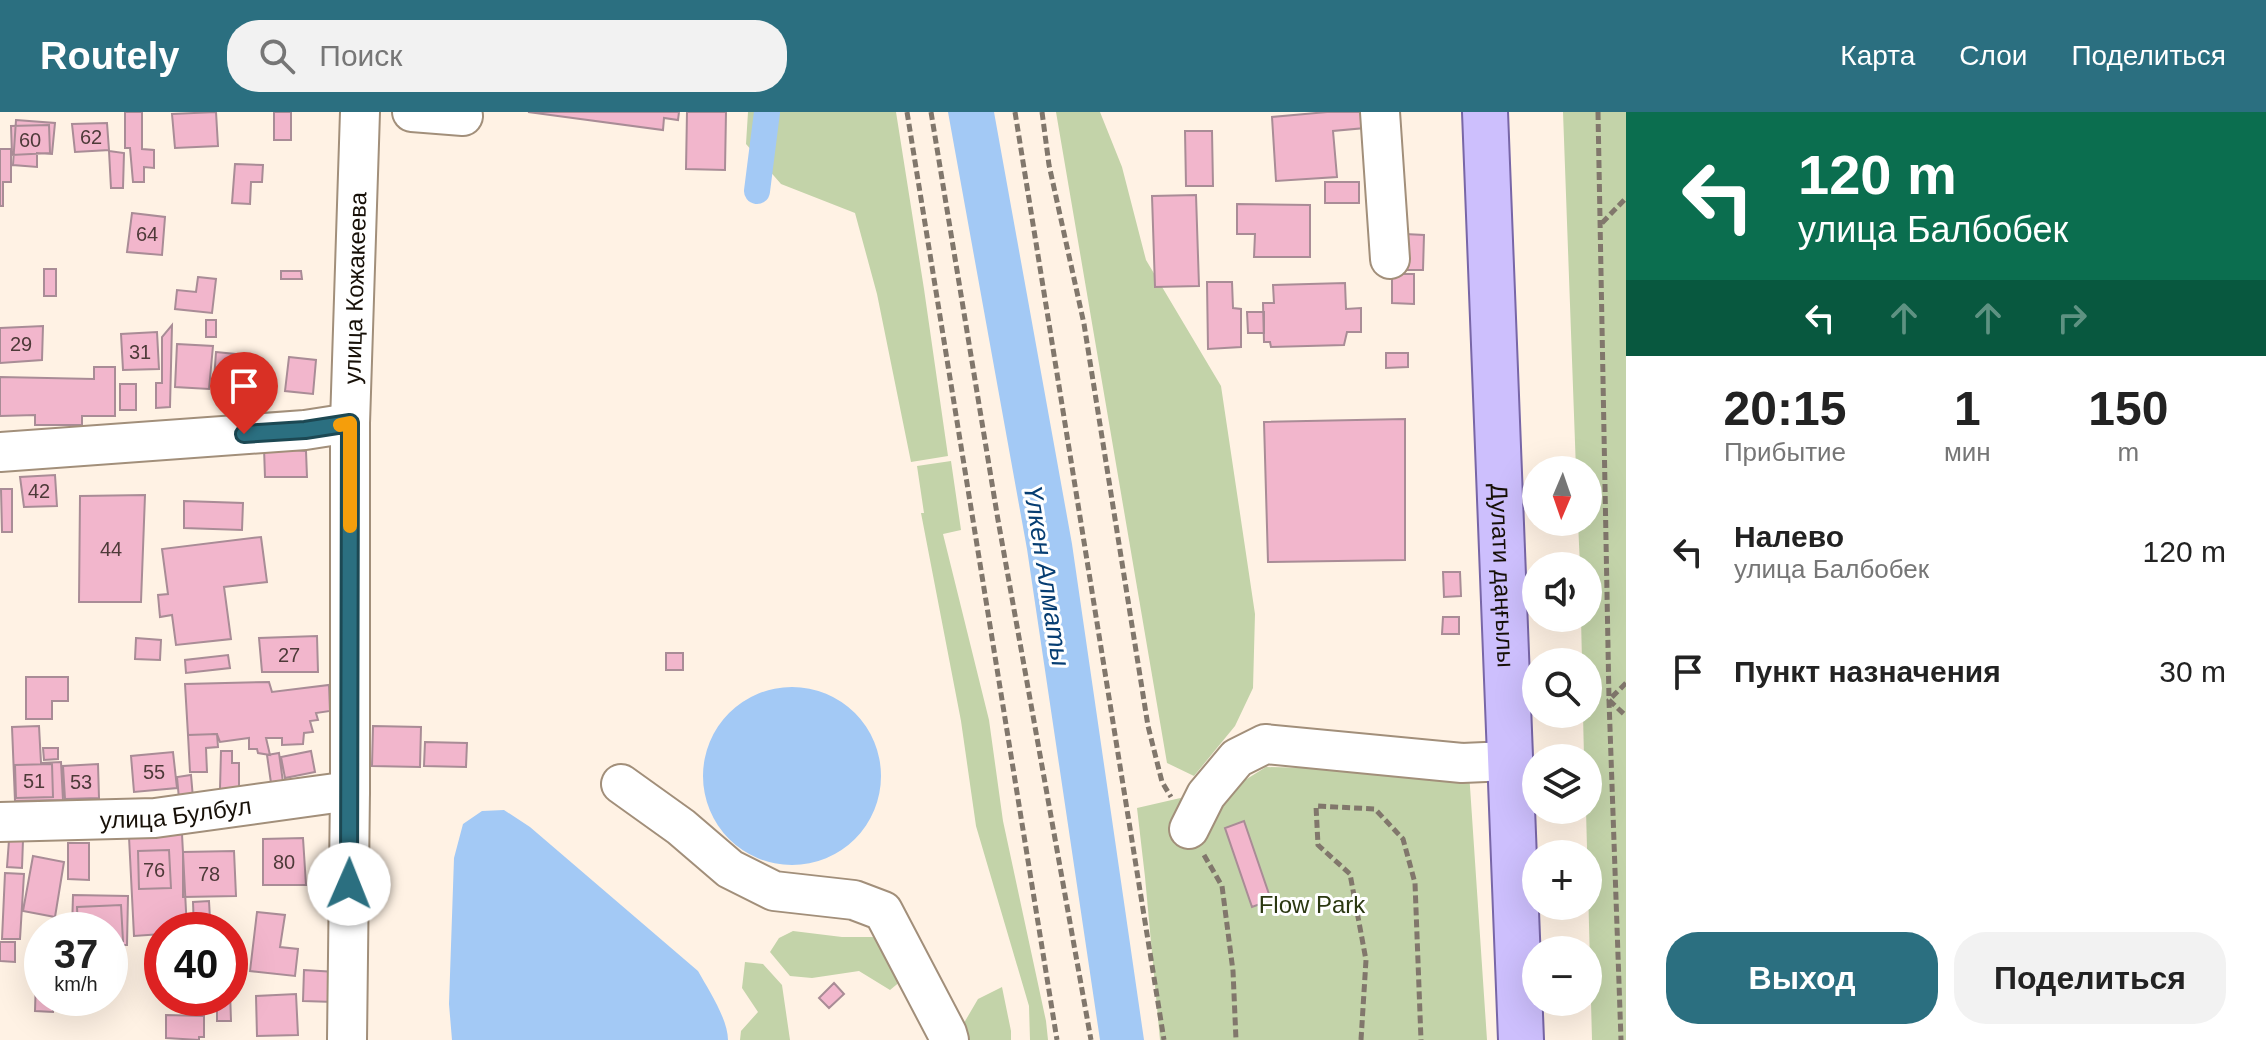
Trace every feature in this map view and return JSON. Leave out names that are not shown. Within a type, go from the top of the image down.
[{"type":"main road","name":"Дулати даңғылы","points":[[1485,112],[1521,1040]]},
{"type":"street","name":"улица Кожакеева","points":[[347,1040],[350,423],[360,112]]},
{"type":"street","points":[[412,112],[463,116]]},
{"type":"street","points":[[1380,112],[1390,259]]},
{"type":"street","points":[[0,452],[305,430],[350,423]]},
{"type":"street","points":[[1189,829],[1206,795],[1237,758],[1265,744],[1462,763],[1509,761]]},
{"type":"street","points":[[621,784],[681,827],[730,869],[774,891],[854,900],[883,911],[949,1040]]},
{"type":"street","name":"улица Булбул","points":[[0,822],[155,818],[350,791]]},
{"type":"path","points":[[907,112],[1057,1040]]},
{"type":"path","points":[[931,112],[998,520],[1091,1040]]},
{"type":"path","points":[[1015,112],[1164,1040]]},
{"type":"path","points":[[1042,112],[1049,165],[1084,324],[1148,726],[1162,782],[1222,886],[1233,971],[1236,1040]]},
{"type":"path","points":[[1598,112],[1609,700],[1621,1040]]},
{"type":"path","points":[[1602,224],[1626,198]]},
{"type":"path","points":[[1609,700],[1626,683]]},
{"type":"path","points":[[1609,700],[1626,716]]},
{"type":"path","points":[[1361,1040],[1366,960],[1350,874],[1318,845],[1316,806],[1375,809],[1403,839],[1415,883],[1421,1040]]},
{"type":"green space","points":[[748,112],[896,112],[948,456],[911,462],[877,294],[855,213],[781,184],[746,144]]},
{"type":"green space","points":[[1056,112],[1100,112],[1122,167],[1146,260],[1221,386],[1255,614],[1253,688],[1235,726],[1194,776],[1167,763]]},
{"type":"green space","points":[[1563,112],[1626,112],[1626,1040],[1592,1040],[1591,1016],[1602,1016],[1602,936],[1589,936],[1589,920],[1602,920],[1602,840],[1587,840],[1586,824],[1602,824],[1602,744],[1584,744],[1583,728],[1602,728],[1602,648],[1582,648],[1581,632],[1602,632],[1602,552],[1579,552],[1579,536],[1602,536],[1602,456],[1575,456]]},
{"type":"green space","points":[[951,461],[961,530],[943,534],[989,720],[1003,821],[1048,1040],[1030,1040],[1029,1006],[976,826],[961,721],[921,513],[924,513],[917,466]]},
{"type":"green space","name":"Flow Park","points":[[1266,767],[1469,772],[1487,1040],[1160,1040],[1137,808],[1237,785]]},
{"type":"green space","points":[[793,931],[873,937],[891,948],[907,976],[890,990],[859,971],[812,978],[790,976],[770,952],[779,938]]},
{"type":"green space","points":[[745,962],[763,964],[782,985],[790,1040],[740,1040],[741,1031],[758,1012],[742,988]]},
{"type":"green space","points":[[1002,987],[1011,1040],[962,1040],[961,1028],[978,999]]},
{"type":"water","name":"Үлкен Алматы","points":[[948,112],[994,112],[1072,544],[1144,1040],[1100,1040],[1027,549]]},
{"type":"water","points":[[792,687],[826,694],[855,713],[874,742],[881,776],[874,810],[855,839],[826,858],[792,865],[758,858],[729,839],[710,810],[703,776],[710,742],[729,713],[758,694]]},
{"type":"water","points":[[504,810],[530,827],[698,971],[721,1014],[728,1040],[452,1040],[449,1004],[454,858],[463,824],[482,811]]},
{"type":"building","points":[[125,112],[142,112],[142,149],[154,150],[154,168],[144,167],[144,182],[133,182],[130,148],[125,148]]},
{"type":"building","points":[[216,112],[218,146],[175,148],[172,114]]},
{"type":"building","points":[[274,112],[291,112],[291,140],[274,140]]},
{"type":"building","points":[[528,112],[679,112],[678,120],[664,118],[663,130]]},
{"type":"building","points":[[687,112],[726,112],[725,170],[686,169]]},
{"type":"building","points":[[1363,112],[1365,128],[1333,131],[1337,177],[1276,181],[1272,117]]},
{"type":"building","points":[[16,120],[55,123],[52,154],[37,153],[37,167],[13,165]]},
{"type":"building","points":[[107,123],[109,150],[75,152],[72,124]]},
{"type":"building","points":[[49,125],[50,153],[12,155],[11,126]]},
{"type":"building","points":[[1185,131],[1212,131],[1213,186],[1186,186]]},
{"type":"building","points":[[0,149],[11,149],[11,182],[3,182],[3,206],[0,206]]},
{"type":"building","points":[[109,151],[124,153],[123,188],[111,188]]},
{"type":"building","points":[[235,164],[263,165],[262,182],[251,182],[250,204],[232,203]]},
{"type":"building","points":[[1325,182],[1359,182],[1359,203],[1325,203]]},
{"type":"building","points":[[1196,195],[1199,286],[1155,287],[1152,196]]},
{"type":"building","points":[[1237,204],[1310,205],[1310,257],[1254,257],[1255,234],[1237,234]]},
{"type":"building","points":[[132,213],[165,217],[162,255],[127,252]]},
{"type":"building","points":[[1405,234],[1424,235],[1423,270],[1405,270]]},
{"type":"building","points":[[44,269],[56,269],[56,296],[44,296]]},
{"type":"building","points":[[281,271],[301,271],[302,279],[281,279]]},
{"type":"building","points":[[1392,274],[1414,274],[1414,304],[1392,303]]},
{"type":"building","points":[[198,277],[216,279],[212,313],[175,309],[177,290],[196,292]]},
{"type":"building","points":[[1207,282],[1232,282],[1233,308],[1241,309],[1241,347],[1208,349]]},
{"type":"building","points":[[1345,283],[1346,309],[1361,308],[1361,332],[1347,332],[1344,345],[1271,347],[1270,342],[1264,342],[1263,303],[1274,303],[1273,285]]},
{"type":"building","points":[[1247,312],[1264,312],[1264,333],[1248,333]]},
{"type":"building","points":[[206,320],[216,320],[216,337],[206,337]]},
{"type":"building","points":[[172,325],[170,407],[156,408],[156,383],[162,383],[162,337]]},
{"type":"building","points":[[43,326],[42,360],[0,363],[0,328]]},
{"type":"building","points":[[157,332],[159,369],[123,370],[121,334]]},
{"type":"building","points":[[177,344],[213,346],[209,389],[175,387]]},
{"type":"building","points":[[216,352],[245,355],[243,382],[214,380]]},
{"type":"building","points":[[1386,353],[1408,353],[1408,367],[1386,368]]},
{"type":"building","points":[[289,357],[316,360],[313,394],[285,391]]},
{"type":"building","points":[[94,367],[115,367],[115,416],[82,416],[82,425],[35,425],[35,415],[0,416],[0,377],[94,379]]},
{"type":"building","points":[[120,384],[136,384],[136,410],[120,410]]},
{"type":"building","points":[[1405,419],[1405,560],[1268,562],[1264,422]]},
{"type":"building","points":[[264,448],[306,451],[307,477],[265,477]]},
{"type":"building","points":[[55,475],[57,506],[24,507],[20,477]]},
{"type":"building","points":[[1,489],[12,489],[12,532],[2,532]]},
{"type":"building","points":[[145,495],[141,602],[79,602],[80,496]]},
{"type":"building","points":[[184,501],[243,503],[242,530],[184,528]]},
{"type":"building","points":[[261,537],[267,582],[224,587],[231,639],[176,645],[172,615],[160,617],[158,595],[168,594],[162,549]]},
{"type":"building","points":[[1443,572],[1460,572],[1461,596],[1444,597]]},
{"type":"building","points":[[1443,617],[1459,617],[1459,634],[1442,634]]},
{"type":"building","points":[[317,636],[318,672],[262,672],[259,638]]},
{"type":"building","points":[[136,638],[161,640],[160,660],[135,659]]},
{"type":"building","points":[[666,653],[683,653],[683,670],[666,670]]},
{"type":"building","points":[[228,655],[230,668],[186,673],[185,660]]},
{"type":"building","points":[[26,677],[68,677],[68,701],[52,701],[52,719],[26,719]]},
{"type":"building","points":[[269,682],[272,692],[329,685],[330,711],[316,713],[318,720],[310,721],[313,732],[304,733],[303,744],[282,745],[282,738],[266,738],[270,755],[249,749],[249,738],[220,742],[217,734],[188,735],[185,684]]},
{"type":"building","points":[[39,726],[41,763],[61,762],[63,800],[15,801],[12,727]]},
{"type":"building","points":[[373,726],[421,727],[420,767],[372,766]]},
{"type":"building","points":[[217,734],[218,747],[206,748],[207,772],[190,772],[188,735]]},
{"type":"building","points":[[425,742],[467,743],[466,767],[424,766]]},
{"type":"building","points":[[43,748],[58,748],[58,759],[44,760]]},
{"type":"building","points":[[221,751],[232,751],[232,763],[239,763],[239,789],[220,789]]},
{"type":"building","points":[[311,751],[315,772],[285,778],[281,757]]},
{"type":"building","points":[[173,752],[177,788],[134,792],[131,756]]},
{"type":"building","points":[[279,753],[283,782],[271,783],[267,755]]},
{"type":"building","points":[[52,764],[53,797],[16,798],[15,765]]},
{"type":"building","points":[[98,764],[99,798],[65,799],[63,766]]},
{"type":"building","points":[[191,775],[193,798],[179,799],[177,777]]},
{"type":"building","points":[[1244,821],[1271,900],[1252,907],[1225,828]]},
{"type":"building","points":[[182,834],[186,912],[144,912],[144,935],[134,936],[129,837]]},
{"type":"building","points":[[303,838],[306,885],[263,885],[263,839]]},
{"type":"building","points":[[9,840],[23,840],[22,868],[7,867]]},
{"type":"building","points":[[68,843],[89,843],[89,880],[68,879]]},
{"type":"building","points":[[169,850],[171,888],[139,889],[138,851]]},
{"type":"building","points":[[234,851],[236,896],[183,897],[183,852]]},
{"type":"building","points":[[33,856],[64,862],[56,912],[23,911]]},
{"type":"building","points":[[5,873],[24,874],[20,939],[2,939]]},
{"type":"building","points":[[73,895],[128,896],[128,912],[73,912]]},
{"type":"building","points":[[209,901],[210,912],[193,912],[193,902]]},
{"type":"building","points":[[121,905],[121,912],[77,912],[77,907]]},
{"type":"building","points":[[257,912],[285,915],[280,947],[298,949],[295,976],[250,971]]},
{"type":"building","points":[[0,942],[15,942],[15,962],[0,961]]},
{"type":"building","points":[[304,970],[336,972],[334,1002],[303,1001]]},
{"type":"building","points":[[834,983],[844,994],[829,1008],[819,998]]},
{"type":"building","points":[[296,994],[298,1035],[257,1036],[256,996]]},
{"type":"building","points":[[166,1016],[204,1016],[204,1037],[199,1037],[199,1040],[166,1038]]},
{"type":"building","points":[[217,1016],[231,1016],[231,1021],[217,1021]]},
{"type":"waterway","points":[[757,191],[767,112]]},
{"type":"slow traffic","points":[[340,425],[350,423],[350,526]]},
{"type":"route","points":[[244,434],[350,423],[349,884]]}]
